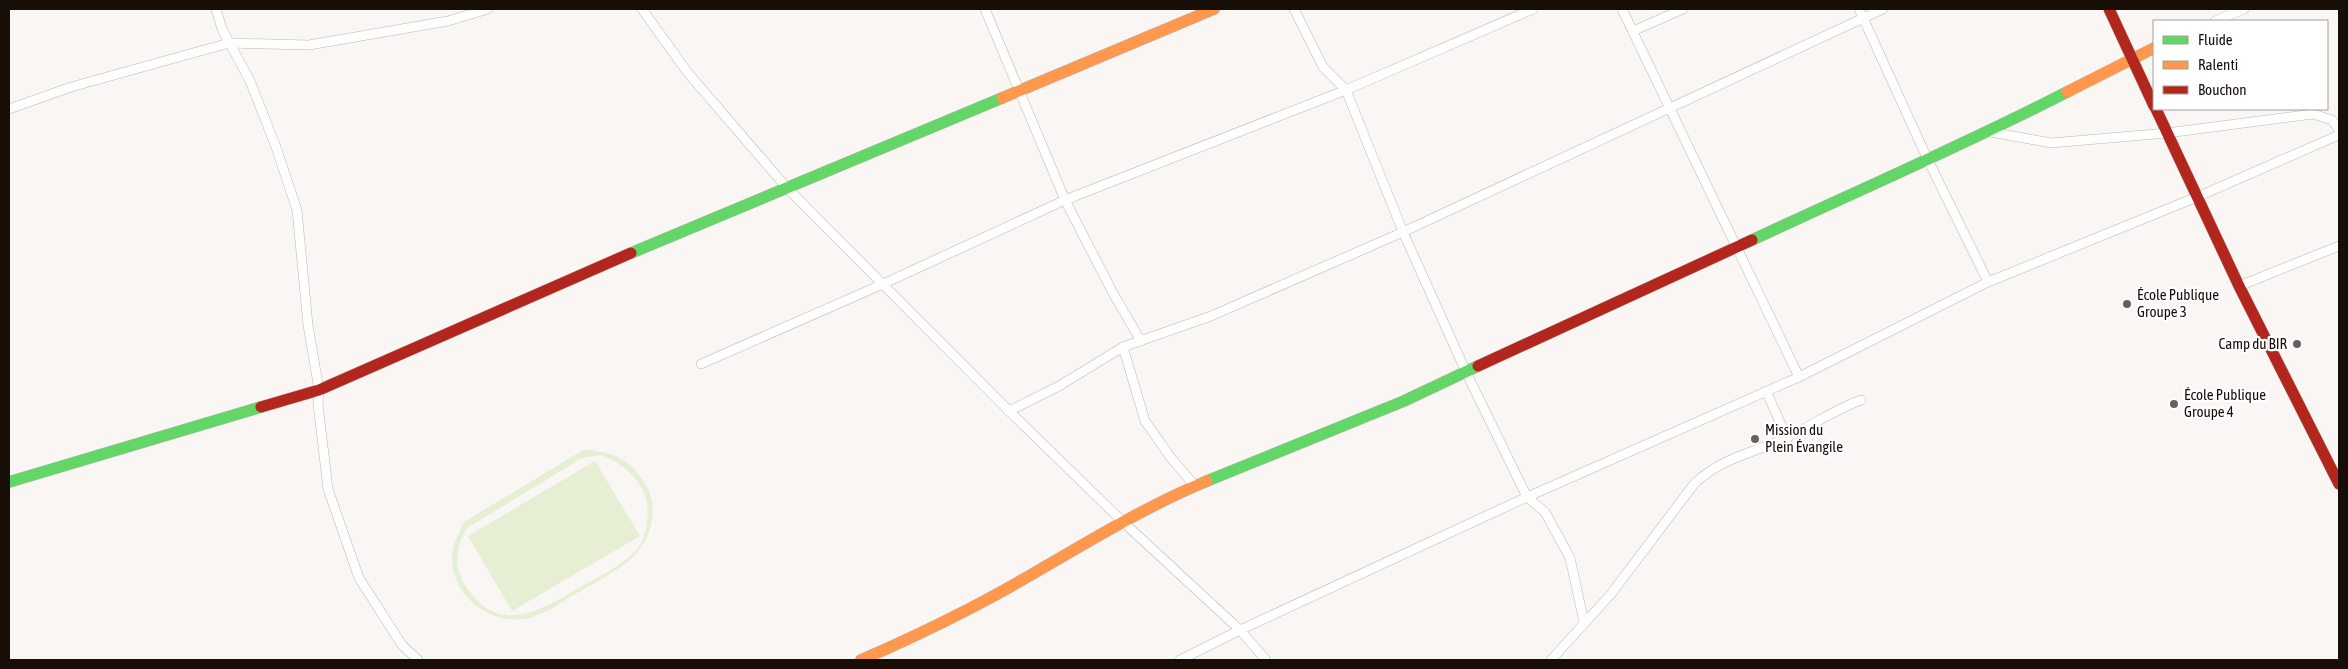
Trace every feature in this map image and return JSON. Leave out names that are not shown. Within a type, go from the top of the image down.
[{"type":"street","points":[[216,9],[229,43],[250,80],[276,147],[297,210],[308,325],[318,390],[328,489],[359,578],[402,645],[418,660]]},
{"type":"street","points":[[9,109],[71,87],[229,43],[309,44],[448,21],[488,9]]},
{"type":"street","points":[[642,9],[688,73],[786,188],[1009,411],[1240,630],[1266,660]]},
{"type":"street","points":[[986,9],[1066,200],[1114,295],[1141,341]]},
{"type":"street","points":[[9,482],[318,390],[623,256],[1214,9]]},
{"type":"street","points":[[1294,9],[1323,66],[1346,90],[1404,232],[1466,372],[1527,497],[1545,512],[1570,558],[1584,622]]},
{"type":"street","points":[[701,364],[883,284],[1066,200],[1346,90],[1533,9]]},
{"type":"street","points":[[1622,9],[1799,377]]},
{"type":"street","points":[[1633,32],[1683,9]]},
{"type":"street","points":[[1859,9],[1927,158],[1988,282]]},
{"type":"street","points":[[1009,411],[1059,386],[1124,347],[1211,316],[1404,232],[1883,9]]},
{"type":"street","points":[[2109,9],[2153,103]]},
{"type":"street","points":[[2217,20],[2244,9]]},
{"type":"street","points":[[861,660],[920,635],[1020,581],[1122,520],[1195,486],[1404,401],[1927,158],[1990,132],[2153,48]]},
{"type":"street","points":[[2156,110],[2239,286],[2339,484]]},
{"type":"street","points":[[1990,132],[2051,143],[2167,133],[2313,114],[2332,120],[2339,130]]},
{"type":"street","points":[[1180,660],[1240,630],[1527,497],[1799,377],[1988,282],[2197,197],[2339,136]]},
{"type":"street","points":[[2239,286],[2339,246]]},
{"type":"street","points":[[1124,347],[1145,420],[1171,458],[1195,486]]},
{"type":"street","points":[[1766,392],[1786,438]]},
{"type":"street","points":[[1550,660],[1611,594],[1694,484],[1708,470],[1786,438],[1847,405],[1861,400]]},
{"type":"green space","points":[[583,450],[604,452],[621,458],[628,463],[641,477],[647,487],[653,507],[648,534],[634,556],[613,572],[551,609],[523,619],[498,617],[486,612],[476,605],[459,586],[454,575],[452,557],[455,541],[464,522]],"holes":[[[601,455],[622,466],[637,481],[643,490],[646,500],[648,511],[646,530],[642,541],[635,551],[610,570],[536,610],[506,615],[491,611],[478,601],[461,578],[457,563],[458,548],[467,528],[582,458]]]},
{"type":"green space","points":[[595,461],[640,536],[512,611],[468,536]]},
{"type":"traffic: fast","points":[[1752,240],[1950,149],[2067,92]]},
{"type":"traffic: fast","points":[[631,253],[1002,98]]},
{"type":"traffic: fast","points":[[1207,481],[1404,401],[1478,366]]},
{"type":"traffic: fast","points":[[9,482],[261,407]]},
{"type":"traffic: slow","points":[[1002,98],[1214,9]]},
{"type":"traffic: slow","points":[[2067,92],[2153,49]]},
{"type":"traffic: slow","points":[[861,660],[963,612],[1136,515],[1207,481]]},
{"type":"traffic: jam","points":[[2109,9],[2153,104]]},
{"type":"traffic: jam","points":[[2156,110],[2239,286],[2339,484]]},
{"type":"traffic: jam","points":[[1478,366],[1752,240]]},
{"type":"traffic: jam","points":[[261,407],[319,390],[631,253]]},
{"type":"place","name":"École Publique Groupe 3","points":[[2127,304]]},
{"type":"place","name":"Camp du BIR","points":[[2297,344]]},
{"type":"place","name":"École Publique Groupe 4","points":[[2174,404]]},
{"type":"place","name":"Mission du Plein Évangile","points":[[1755,439]]}]
